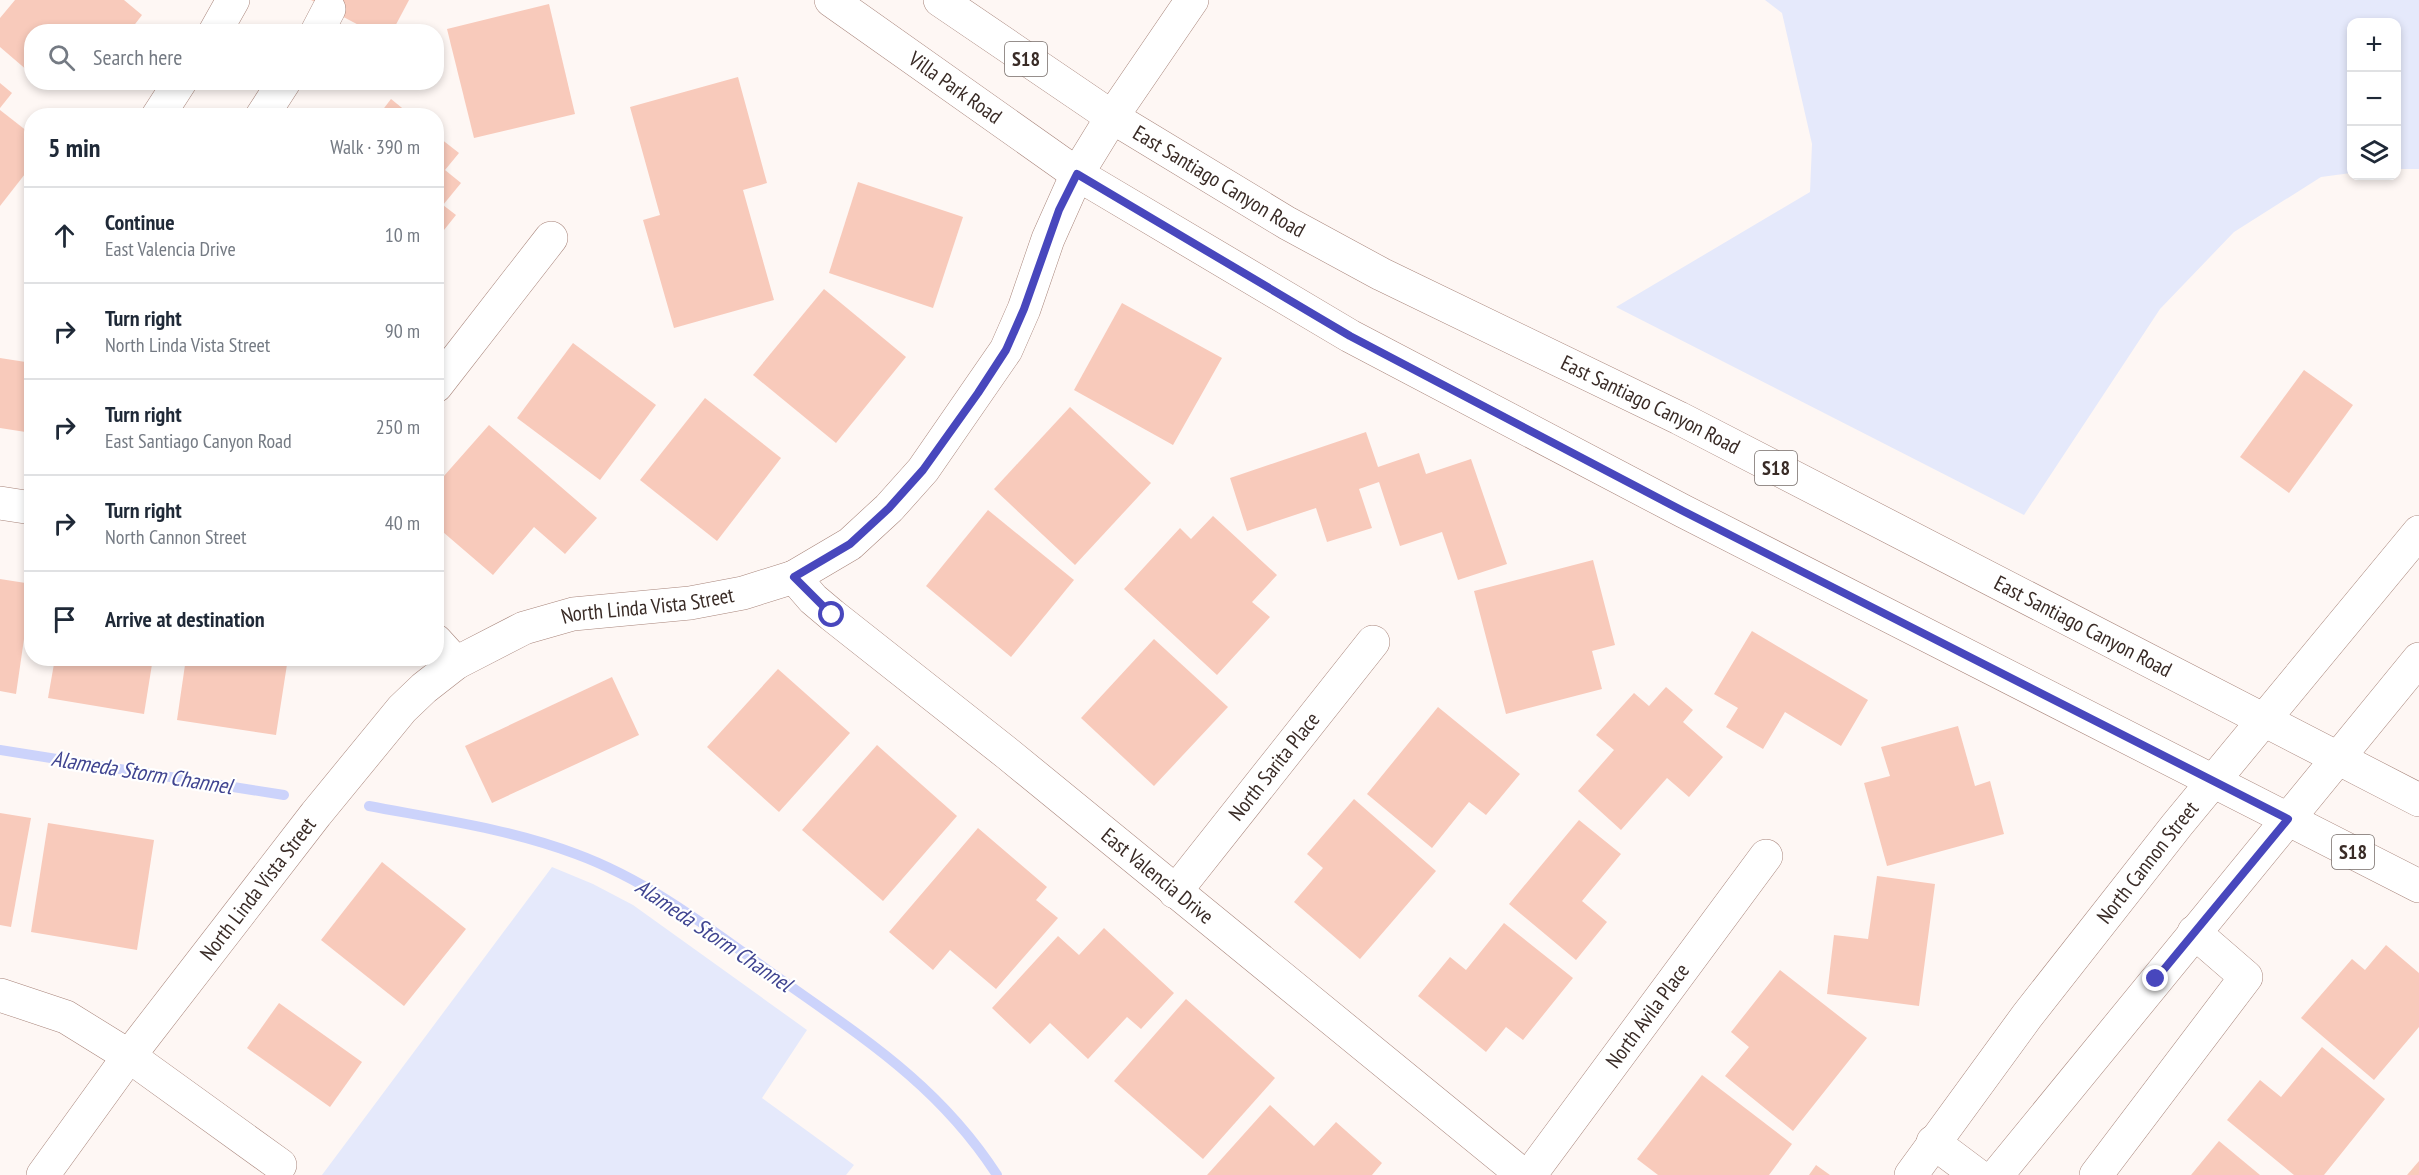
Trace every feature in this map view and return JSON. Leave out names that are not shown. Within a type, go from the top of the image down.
[{"type":"main road","points":[[219,24],[233,0]]},
{"type":"main road","name":"Villa Park Road","points":[[831,0],[1077,174]]},
{"type":"main road","name":"S18","points":[[940,0],[1112,117]]},
{"type":"main road","name":"North Linda Vista Street","points":[[446,652],[573,614],[690,603],[743,593],[794,577],[850,544],[889,508],[923,470],[1006,350],[1024,309],[1059,210],[1077,174],[1112,117],[1192,0]]},
{"type":"main road","points":[[163,108],[175,90]]},
{"type":"main road","points":[[267,108],[279,90]]},
{"type":"main road","name":"East Santiago Canyon Road","points":[[1112,117],[1287,223],[1381,274],[1679,418],[2419,800]]},
{"type":"main road","name":"S18","points":[[1077,174],[1361,342],[1683,511],[2419,886]]},
{"type":"main road","points":[[444,376],[551,238]]},
{"type":"main road","points":[[0,503],[24,507]]},
{"type":"main road","name":"North Cannon Street","points":[[1911,1175],[2027,1016],[2212,780],[2419,532]]},
{"type":"main road","name":"East Valencia Drive","points":[[794,577],[832,615],[1523,1175]]},
{"type":"main road","name":"North Sarita Place","points":[[1175,892],[1373,642]]},
{"type":"main road","points":[[1997,1175],[2419,659]]},
{"type":"main road","name":"North Linda Vista Street","points":[[44,1175],[129,1056],[316,813],[435,666]]},
{"type":"main road","name":"North Avila Place","points":[[1530,1175],[1766,856]]},
{"type":"main road","points":[[2096,1175],[2246,977],[2194,932]]},
{"type":"main road","points":[[0,995],[66,1017],[129,1056],[280,1165]]},
{"type":"main road","points":[[1933,1142],[1977,1175]]},
{"type":"shaded area","points":[[1765,0],[2419,0],[2419,169],[2401,169],[2401,18],[2347,18],[2347,174],[2321,177],[2234,232],[2160,309],[2024,515],[1616,307],[1810,192],[1812,144],[1782,13]]},
{"type":"shaded area","points":[[552,867],[593,884],[633,905],[807,1030],[762,1098],[854,1165],[846,1175],[322,1175]]},
{"type":"building","points":[[15,0],[124,0],[142,15],[135,24],[24,24],[24,68],[0,47],[0,18]]},
{"type":"building","points":[[311,0],[409,0],[396,24],[357,24]]},
{"type":"building","points":[[549,4],[575,114],[474,138],[447,29]]},
{"type":"building","points":[[738,77],[767,183],[743,190],[774,300],[674,328],[643,220],[660,215],[630,107]]},
{"type":"building","points":[[0,83],[12,93],[0,108]]},
{"type":"building","points":[[391,99],[402,108],[384,108]]},
{"type":"building","points":[[0,110],[24,129],[24,175],[0,206]]},
{"type":"building","points":[[444,141],[459,153],[445,170],[461,183],[444,204]]},
{"type":"building","points":[[858,182],[963,217],[933,308],[829,273]]},
{"type":"building","points":[[444,206],[456,215],[444,230]]},
{"type":"building","points":[[824,289],[906,357],[836,443],[753,375]]},
{"type":"building","points":[[1122,303],[1222,358],[1173,445],[1074,390]]},
{"type":"building","points":[[573,343],[656,405],[600,480],[517,418]]},
{"type":"building","points":[[0,358],[24,362],[24,432],[0,428]]},
{"type":"building","points":[[2304,370],[2353,405],[2289,493],[2240,457]]},
{"type":"building","points":[[705,398],[781,458],[717,541],[640,480]]},
{"type":"building","points":[[1070,407],[1151,483],[1075,565],[994,489]]},
{"type":"building","points":[[489,425],[597,518],[565,554],[534,527],[493,575],[444,533],[444,476]]},
{"type":"building","points":[[1366,432],[1378,467],[1419,453],[1426,474],[1471,459],[1507,564],[1458,580],[1442,532],[1400,546],[1379,482],[1359,489],[1372,528],[1327,542],[1316,508],[1247,531],[1230,478]]},
{"type":"building","points":[[988,510],[1074,580],[1011,657],[926,586]]},
{"type":"building","points":[[1213,516],[1277,575],[1252,602],[1270,617],[1217,675],[1124,589],[1180,528],[1191,539]]},
{"type":"building","points":[[1593,560],[1615,645],[1592,651],[1602,689],[1506,714],[1474,591]]},
{"type":"building","points":[[0,579],[24,583],[24,639],[16,694],[0,691]]},
{"type":"building","points":[[1752,631],[1868,700],[1841,746],[1785,712],[1763,749],[1726,727],[1738,708],[1714,694]]},
{"type":"building","points":[[1154,639],[1228,707],[1154,786],[1081,718]]},
{"type":"building","points":[[54,666],[152,666],[144,714],[48,698]]},
{"type":"building","points":[[185,666],[287,666],[276,735],[177,720]]},
{"type":"building","points":[[778,669],[850,733],[779,812],[707,747]]},
{"type":"building","points":[[612,677],[639,735],[492,803],[465,746]]},
{"type":"building","points":[[1666,687],[1693,710],[1683,722],[1723,757],[1689,797],[1667,778],[1621,830],[1578,791],[1614,750],[1596,735],[1634,693],[1649,706]]},
{"type":"building","points":[[1438,707],[1520,774],[1486,815],[1469,802],[1432,848],[1367,794]]},
{"type":"building","points":[[1958,726],[1975,786],[1990,781],[2004,834],[1887,866],[1864,783],[1890,776],[1881,747]]},
{"type":"building","points":[[877,745],[957,816],[883,901],[802,830]]},
{"type":"building","points":[[1354,799],[1436,871],[1360,959],[1294,902],[1323,868],[1307,854]]},
{"type":"building","points":[[0,813],[31,818],[11,927],[0,925]]},
{"type":"building","points":[[1579,820],[1621,854],[1582,901],[1607,922],[1576,960],[1509,904]]},
{"type":"building","points":[[48,823],[154,840],[137,950],[31,932]]},
{"type":"building","points":[[978,828],[1047,887],[1036,900],[1058,918],[996,989],[950,950],[933,970],[889,932]]},
{"type":"building","points":[[382,862],[466,929],[404,1006],[321,940]]},
{"type":"building","points":[[1877,876],[1935,884],[1919,1006],[1827,994],[1834,935],[1868,939]]},
{"type":"building","points":[[1504,923],[1573,978],[1523,1040],[1506,1027],[1486,1052],[1418,996],[1450,957],[1466,970]]},
{"type":"building","points":[[1104,928],[1174,993],[1141,1029],[1127,1017],[1088,1059],[1050,1023],[1030,1044],[992,1008],[1058,936],[1079,955]]},
{"type":"building","points":[[2386,945],[2419,973],[2419,1027],[2374,1080],[2301,1018],[2352,959],[2365,970]]},
{"type":"building","points":[[1780,970],[1867,1038],[1793,1131],[1725,1076],[1749,1047],[1731,1032]]},
{"type":"building","points":[[1186,999],[1275,1078],[1203,1159],[1114,1081]]},
{"type":"building","points":[[279,1003],[362,1062],[330,1107],[247,1048]]},
{"type":"building","points":[[2322,1047],[2385,1099],[2324,1175],[2294,1175],[2227,1120],[2260,1080],[2281,1097]]},
{"type":"building","points":[[1702,1075],[1792,1144],[1769,1175],[1658,1175],[1637,1159]]},
{"type":"building","points":[[1270,1105],[1314,1146],[1336,1122],[1382,1163],[1372,1175],[1207,1175]]},
{"type":"building","points":[[2219,1141],[2260,1175],[2191,1175]]},
{"type":"building","points":[[2419,1161],[2419,1175],[2407,1175]]},
{"type":"building","points":[[1816,1165],[1830,1175],[1809,1175]]},
{"type":"waterway","name":"Alameda Storm Channel","points":[[0,750],[284,795]]},
{"type":"waterway","name":"Alameda Storm Channel","points":[[369,806],[474,826],[551,845],[602,865],[652,891],[723,938],[894,1062],[948,1113],[974,1142],[997,1175]]},
{"type":"route","points":[[832,615],[794,577],[850,544],[889,508],[923,470],[978,393],[1006,350],[1024,309],[1059,210],[1077,174],[1350,336],[1683,511],[2288,819],[2156,979]]}]
